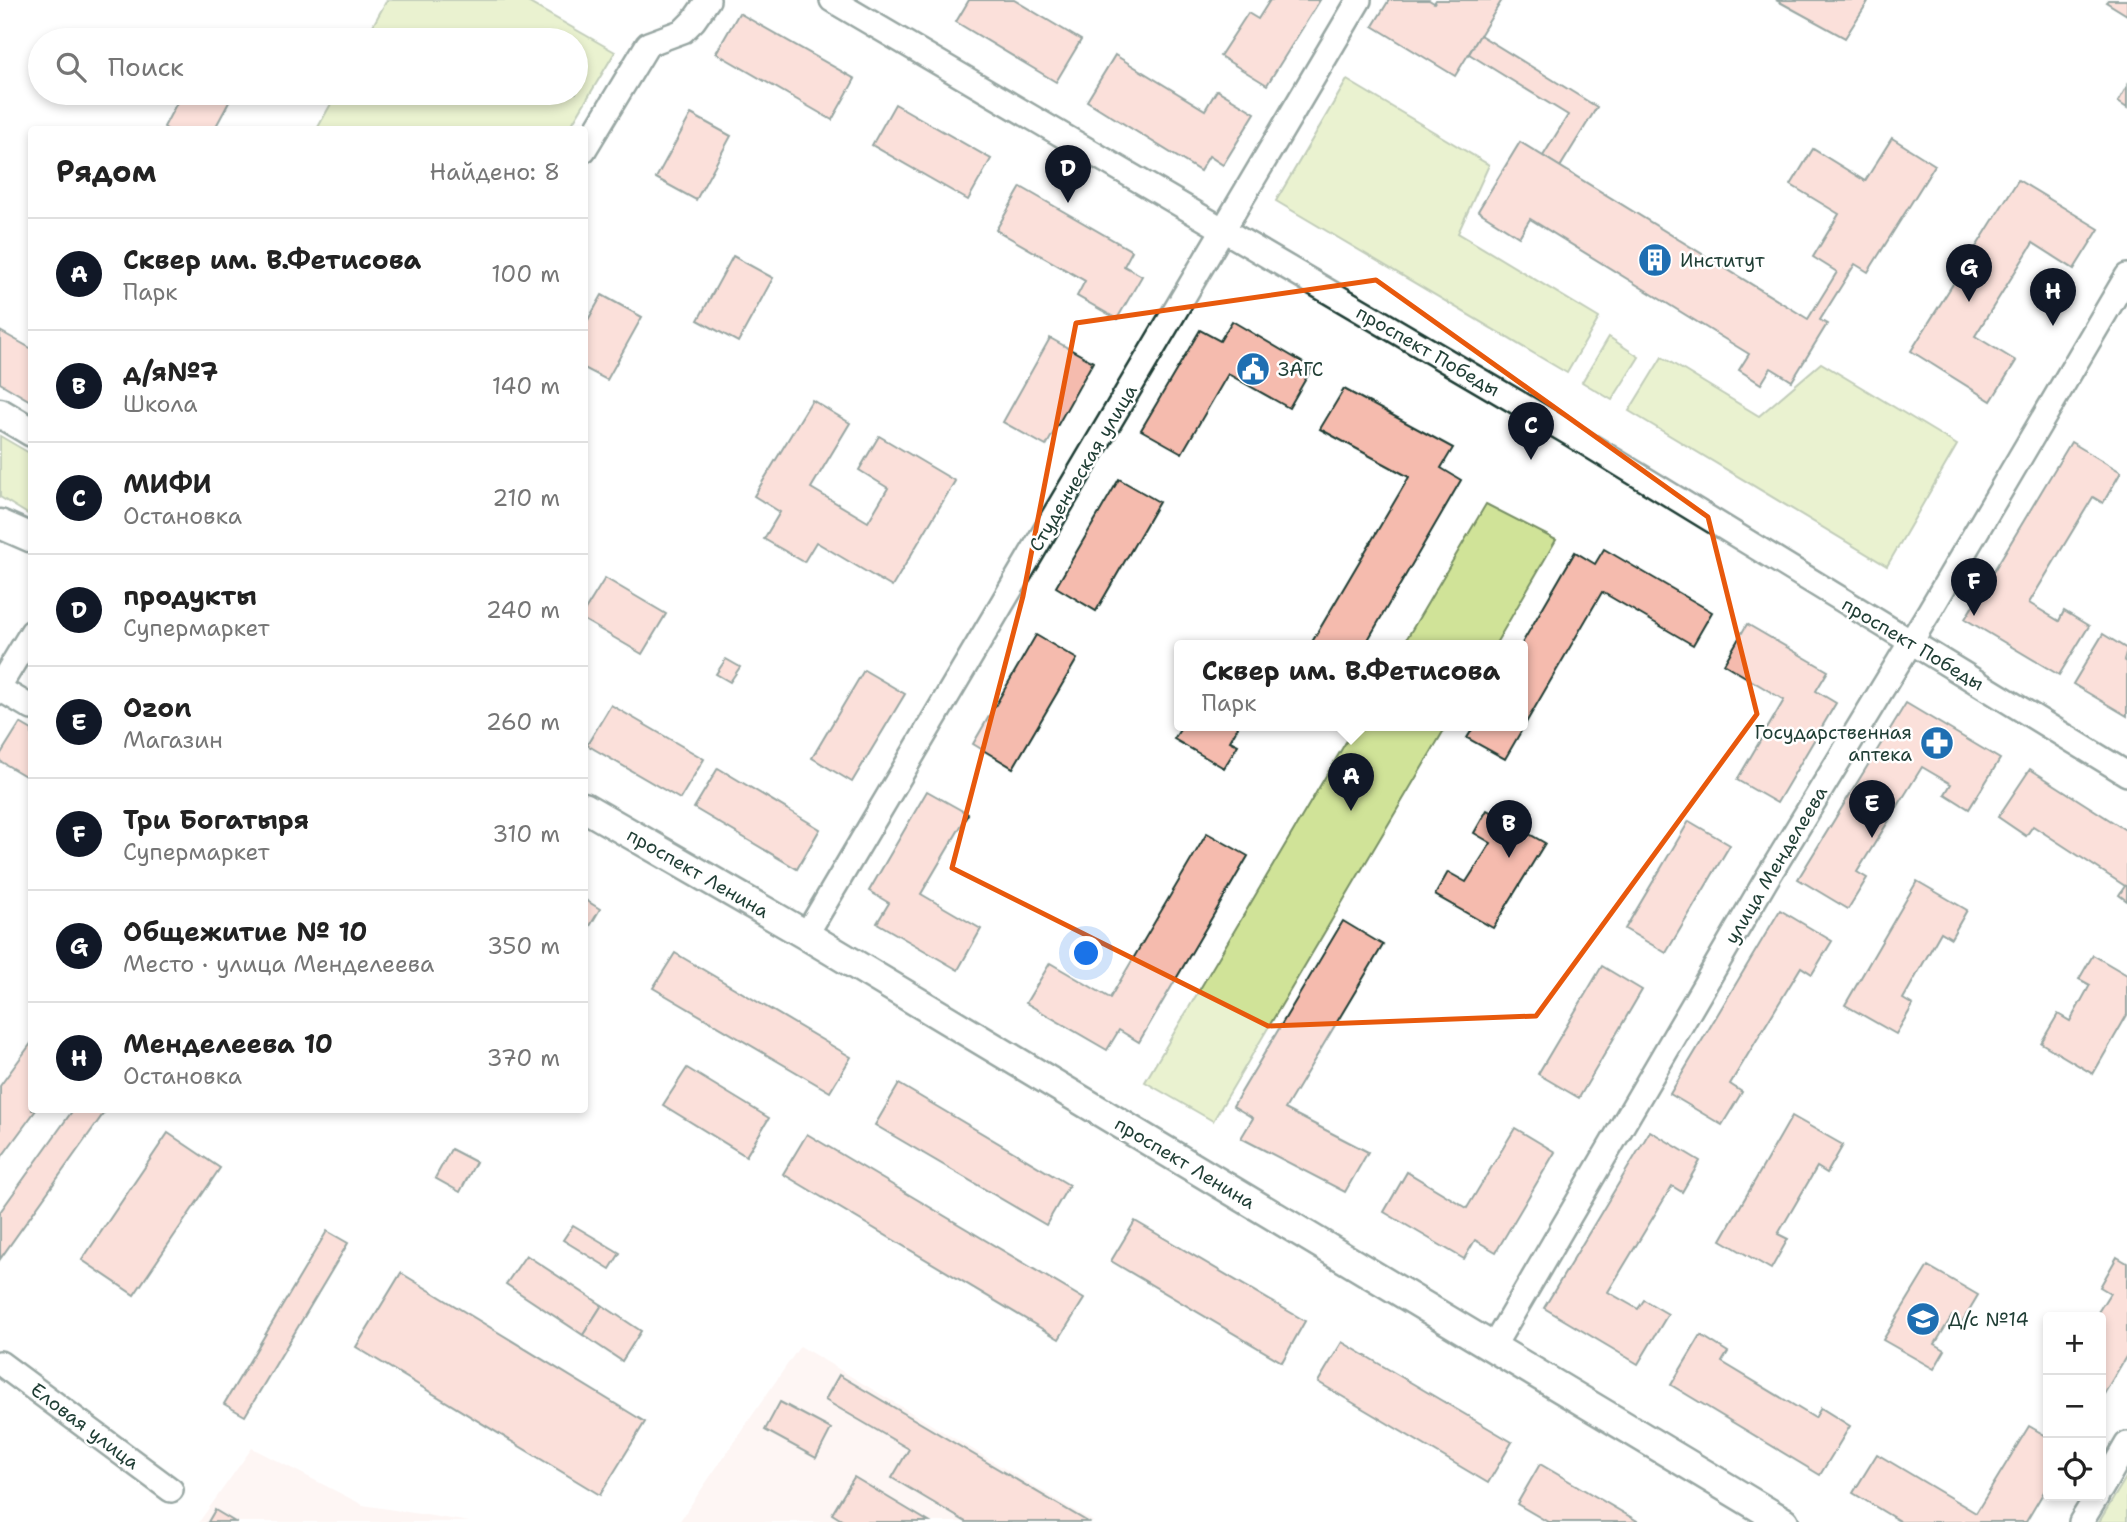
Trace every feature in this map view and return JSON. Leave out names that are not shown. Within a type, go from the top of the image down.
[{"type":"street","points":[[588,143],[648,44],[683,32],[708,0]]},
{"type":"street","name":"проспект Победы","points":[[832,0],[1582,442],[2127,774]]},
{"type":"street","name":"Студенческая улица","points":[[806,935],[1359,0]]},
{"type":"street","name":"улица Менделеева","points":[[1493,1347],[1753,903],[2127,276]]},
{"type":"street","points":[[0,413],[28,430]]},
{"type":"street","points":[[0,524],[28,536]]},
{"type":"street","points":[[28,639],[0,687],[28,705]]},
{"type":"street","name":"проспект Ленина","points":[[588,809],[806,935],[1784,1522]]},
{"type":"street","name":"Еловая улица","points":[[0,1363],[171,1490]]},
{"type":"street","points":[[2106,1480],[2127,1444]]},
{"type":"street","points":[[2081,1522],[2093,1501]]},
{"type":"highlighted area","points":[[1376,280],[1708,517],[1757,714],[1536,1016],[1268,1026],[952,868],[1023,596],[1076,323]]},
{"type":"shaded area","points":[[800,1346],[1094,1522],[679,1522]]},
{"type":"shaded area","points":[[252,1448],[363,1505],[470,1522],[199,1522]]},
{"type":"green space","points":[[387,0],[524,0],[573,28],[372,28]]},
{"type":"green space","points":[[588,37],[615,52],[588,97]]},
{"type":"green space","points":[[1347,80],[1489,165],[1458,233],[1599,318],[1567,373],[1276,201]]},
{"type":"green space","points":[[330,105],[583,105],[571,126],[319,126]]},
{"type":"green space","points":[[1609,337],[1639,357],[1612,400],[1582,382]]},
{"type":"green space","points":[[1662,357],[1759,416],[1821,363],[1957,445],[1887,566],[1629,411]]},
{"type":"green space","points":[[0,436],[28,452],[28,514],[0,497]]},
{"type":"green space","points":[[1486,504],[1556,540],[1498,640],[1406,640]]},
{"type":"green space","points":[[1352,731],[1443,731],[1213,1121],[1145,1082]]},
{"type":"green space","points":[[2127,1476],[2127,1522],[2099,1522]]},
{"type":"building","points":[[969,0],[1014,0],[1081,40],[1056,82],[956,22]]},
{"type":"building","points":[[1270,0],[1320,0],[1267,85],[1220,56],[1248,13],[1258,19]]},
{"type":"building","points":[[1389,0],[1429,0],[1434,3],[1436,0],[1502,0],[1455,76],[1373,26]]},
{"type":"building","points":[[1776,0],[1869,0],[1845,38]]},
{"type":"building","points":[[2127,0],[2127,15],[2106,2]]},
{"type":"building","points":[[739,13],[855,79],[832,120],[716,53]]},
{"type":"building","points":[[1480,35],[1597,107],[1560,167],[1543,156],[1568,115],[1469,54]]},
{"type":"building","points":[[1115,55],[1205,110],[1217,90],[1255,113],[1223,165],[1209,156],[1200,171],[1087,101]]},
{"type":"building","points":[[2127,86],[2127,108],[2118,102]]},
{"type":"building","points":[[895,104],[991,159],[968,200],[872,145]]},
{"type":"building","points":[[176,105],[228,105],[216,126],[165,126]]},
{"type":"building","points":[[691,114],[731,136],[696,200],[656,178]]},
{"type":"building","name":"Институт","points":[[1892,138],[1935,165],[1868,272],[1855,264],[1820,320],[1827,324],[1792,381],[1771,368],[1761,384],[1739,370],[1749,354],[1530,219],[1519,237],[1478,211],[1520,142],[1808,319],[1837,272],[1813,257],[1839,214],[1791,185],[1813,149],[1865,181]]},
{"type":"building","points":[[2018,180],[2099,229],[2074,269],[2033,243],[1975,336],[2016,361],[1991,401],[1911,351]]},
{"type":"building","points":[[1021,187],[1132,251],[1124,266],[1142,276],[1117,319],[1077,296],[1085,281],[996,230]]},
{"type":"building","points":[[733,256],[773,278],[738,342],[698,320]]},
{"type":"building","points":[[602,295],[642,317],[607,380],[588,370],[588,320]]},
{"type":"building","points":[[1232,321],[1312,368],[1289,408],[1228,374],[1182,453],[1141,430],[1200,330],[1220,341]]},
{"type":"building","points":[[0,331],[28,347],[28,400],[0,383]]},
{"type":"building","points":[[1050,338],[1093,362],[1046,446],[1003,422]]},
{"type":"building","points":[[1344,389],[1453,448],[1441,468],[1461,480],[1368,640],[1313,640],[1409,477],[1320,429]]},
{"type":"building","points":[[812,400],[850,423],[811,488],[868,522],[888,488],[859,470],[879,436],[955,481],[892,587],[816,542],[804,562],[764,539],[780,512],[754,496]]},
{"type":"building","points":[[2071,442],[2121,472],[2103,503],[2093,497],[2029,603],[2059,621],[2064,611],[2089,626],[2059,675],[1965,619]]},
{"type":"building","points":[[1119,479],[1159,502],[1096,611],[1056,587]]},
{"type":"building","points":[[1604,549],[1712,612],[1693,645],[1602,592],[1528,719],[1528,640],[1524,640],[1575,552],[1595,564]]},
{"type":"building","points":[[605,578],[666,614],[642,654],[588,622],[588,606]]},
{"type":"building","points":[[1747,624],[1828,671],[1816,691],[1836,703],[1777,803],[1737,780],[1784,700],[1724,664]]},
{"type":"building","points":[[2103,634],[2127,649],[2124,660],[2127,662],[2127,716],[2073,684]]},
{"type":"building","points":[[1036,635],[1077,659],[1013,768],[973,744]]},
{"type":"building","points":[[726,659],[740,667],[730,682],[716,674]]},
{"type":"building","points":[[864,670],[905,694],[852,782],[812,758]]},
{"type":"building","points":[[1906,703],[2000,759],[1969,809],[1945,794],[1951,784],[1922,767],[1857,872],[1867,878],[1848,909],[1798,879]]},
{"type":"building","points":[[611,705],[704,759],[680,799],[588,743]]},
{"type":"building","points":[[20,723],[28,728],[28,778],[0,761],[0,755]]},
{"type":"building","points":[[1179,731],[1236,731],[1230,741],[1238,745],[1224,768],[1174,739]]},
{"type":"building","points":[[1471,731],[1521,731],[1505,759],[1467,738]]},
{"type":"building","points":[[718,768],[820,829],[797,869],[694,808]]},
{"type":"building","points":[[2030,769],[2127,831],[2127,901],[2119,895],[2125,886],[2033,826],[2026,836],[1998,817]]},
{"type":"building","points":[[927,791],[968,814],[921,894],[981,929],[958,970],[877,923],[889,903],[869,891]]},
{"type":"building","points":[[1487,810],[1545,843],[1493,928],[1435,895],[1448,872],[1466,882],[1491,843],[1474,833]]},
{"type":"building","points":[[1689,821],[1730,845],[1666,953],[1625,929]]},
{"type":"building","points":[[1207,833],[1248,856],[1139,1042],[1119,1030],[1107,1050],[1026,1003],[1050,963],[1110,998]]},
{"type":"building","points":[[1917,881],[1967,910],[1951,938],[1941,932],[1903,999],[1913,1005],[1896,1034],[1845,1005]]},
{"type":"building","points":[[588,902],[600,909],[588,929]]},
{"type":"building","points":[[1780,910],[1832,941],[1812,974],[1801,967],[1730,1084],[1742,1092],[1722,1125],[1670,1094]]},
{"type":"building","points":[[1343,921],[1383,945],[1285,1109],[1368,1152],[1345,1192],[1241,1138],[1253,1118],[1233,1106]]},
{"type":"building","points":[[675,953],[851,1057],[830,1092],[653,988]]},
{"type":"building","points":[[2093,955],[2127,975],[2127,1015],[2093,1074],[2041,1043],[2058,1014],[2070,1021],[2090,985],[2079,979]]},
{"type":"building","points":[[1602,966],[1642,990],[1579,1098],[1538,1074]]},
{"type":"building","points":[[28,1048],[28,1113],[34,1113],[0,1159],[0,1086]]},
{"type":"building","points":[[687,1068],[769,1118],[746,1156],[663,1105]]},
{"type":"building","points":[[899,1084],[1069,1185],[1046,1225],[875,1125]]},
{"type":"building","points":[[71,1113],[104,1113],[0,1259],[0,1212]]},
{"type":"building","points":[[1792,1116],[1843,1145],[1827,1173],[1817,1167],[1778,1234],[1788,1239],[1771,1269],[1721,1240]]},
{"type":"building","points":[[1515,1128],[1555,1152],[1496,1252],[1475,1240],[1464,1259],[1384,1212],[1407,1172],[1467,1208]]},
{"type":"building","points":[[1650,1131],[1700,1161],[1682,1192],[1672,1186],[1608,1292],[1638,1309],[1644,1300],[1668,1314],[1638,1364],[1544,1308]]},
{"type":"building","points":[[168,1133],[220,1168],[134,1295],[82,1260]]},
{"type":"building","points":[[807,1134],[1084,1299],[1059,1339],[783,1174]]},
{"type":"building","points":[[451,1149],[476,1162],[460,1192],[435,1178]]},
{"type":"building","points":[[1135,1221],[1305,1321],[1282,1362],[1111,1261]]},
{"type":"building","points":[[573,1225],[620,1253],[610,1269],[563,1240]]},
{"type":"building","points":[[327,1231],[348,1243],[245,1416],[224,1404]]},
{"type":"building","points":[[526,1255],[602,1305],[583,1335],[506,1284]]},
{"type":"building","points":[[2117,1257],[2127,1263],[2127,1355],[2106,1391],[2106,1312],[2098,1312],[2110,1293],[2100,1287]]},
{"type":"building","name":"Д/с №14","points":[[1928,1266],[1978,1295],[1962,1322],[1952,1316],[1935,1344],[1945,1350],[1934,1369],[1883,1340]]},
{"type":"building","points":[[401,1273],[645,1422],[600,1495],[356,1347]]},
{"type":"building","points":[[602,1305],[641,1331],[622,1361],[583,1335]]},
{"type":"building","points":[[1701,1335],[1728,1352],[1722,1362],[1815,1418],[1821,1408],[1850,1426],[1820,1475],[1671,1385]]},
{"type":"building","points":[[1342,1342],[1512,1442],[1488,1483],[1318,1382]]},
{"type":"building","points":[[839,1375],[1088,1522],[966,1522],[892,1478],[909,1449],[825,1400]]},
{"type":"building","points":[[780,1402],[831,1429],[816,1458],[765,1430]]},
{"type":"building","points":[[2029,1426],[2043,1434],[2043,1493],[2026,1522],[1901,1522],[1853,1493],[1877,1454],[1976,1513]]},
{"type":"building","points":[[1540,1464],[1639,1522],[1548,1522],[1517,1504]]},
{"type":"building","points":[[854,1477],[929,1522],[845,1522],[832,1514]]},
{"type":"building","points":[[215,1510],[235,1522],[208,1522]]},
{"type":"place","name":"продукты","points":[[1068,203]]},
{"type":"place","name":"Институт","points":[[1655,260]]},
{"type":"place","name":"Общежитие № 10","points":[[1969,302]]},
{"type":"place","name":"Менделеева 10","points":[[2053,326]]},
{"type":"place","name":"ЗАГС","points":[[1253,369]]},
{"type":"place","name":"МИФИ","points":[[1531,460]]},
{"type":"place","name":"Три Богатыря","points":[[1974,616]]},
{"type":"place","name":"Государственная аптека","points":[[1937,743]]},
{"type":"place","name":"Сквер им. В.Фетисова","points":[[1351,811]]},
{"type":"place","name":"Ozon","points":[[1872,838]]},
{"type":"place","name":"д/я№7","points":[[1509,858]]},
{"type":"place","name":"Д/с №14","points":[[1923,1319]]}]
